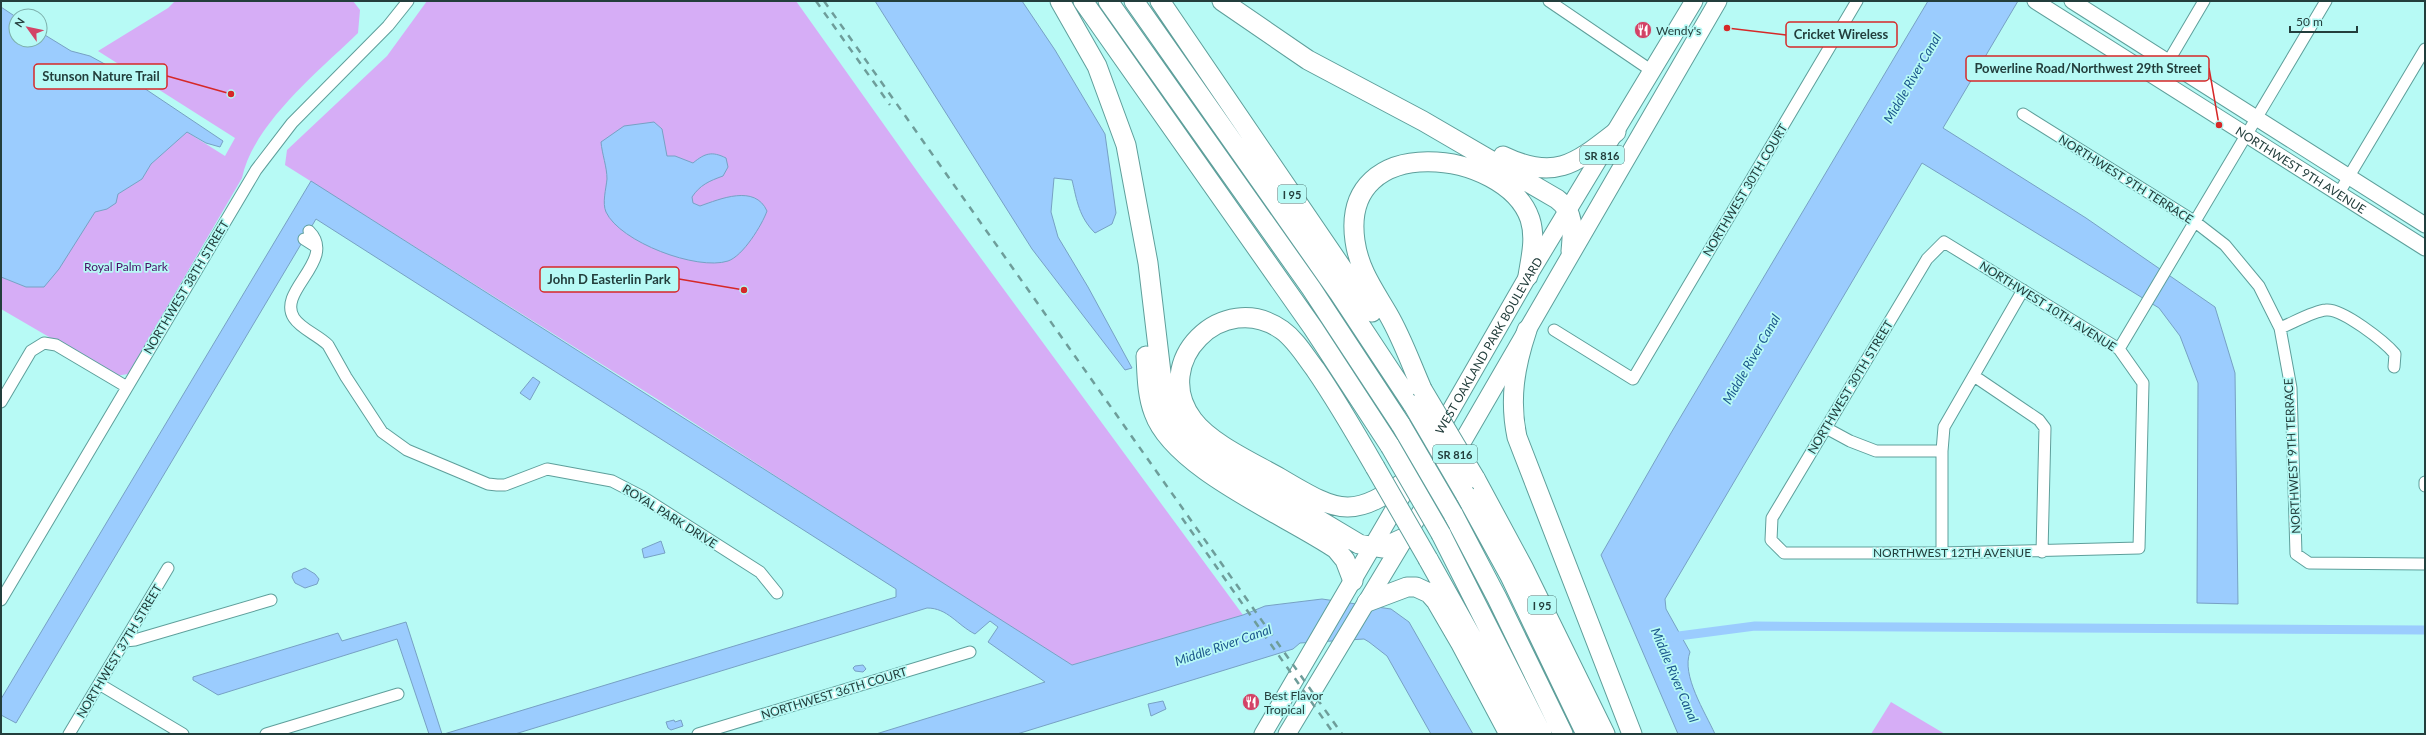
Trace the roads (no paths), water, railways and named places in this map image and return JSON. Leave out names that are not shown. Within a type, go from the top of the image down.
[{"type":"highway","points":[[1060,1],[1083,38],[1107,89],[1126,146],[1148,263],[1164,398],[1173,420],[1182,434],[1205,453],[1354,542],[1372,548],[1389,546],[1406,537]]},
{"type":"highway","points":[[1083,1],[1332,355],[1390,446],[1442,534],[1542,734]]},
{"type":"highway","points":[[1101,1],[1145,88]]},
{"type":"highway","points":[[1108,1],[1330,316],[1401,425],[1453,514],[1497,598],[1563,734]]},
{"type":"highway","points":[[1134,1],[1343,298],[1413,405],[1465,494],[1510,576],[1586,734]]},
{"type":"highway","name":"I 95","points":[[1160,1],[1391,339],[1422,389],[1474,478],[1538,598],[1605,734]]},
{"type":"highway","points":[[1222,1],[1308,60],[1423,121],[1551,195],[1568,210],[1572,225],[1571,251]]},
{"type":"highway","points":[[1423,121],[1466,138],[1519,163],[1546,169],[1559,168],[1580,159],[1616,132]]},
{"type":"highway","points":[[1422,389],[1389,315],[1368,282],[1358,257],[1354,232],[1355,217],[1358,202],[1370,183],[1393,166],[1426,161],[1462,167],[1498,183],[1519,201],[1530,220],[1533,245],[1528,276]]},
{"type":"highway","points":[[1134,193],[1149,387],[1154,413],[1161,427],[1174,445],[1191,460],[1339,552],[1348,564],[1350,585]]},
{"type":"highway","points":[[1413,476],[1384,497],[1361,506],[1335,506],[1310,496],[1216,440],[1194,421],[1186,410],[1181,390],[1182,369],[1189,350],[1206,331],[1226,320],[1252,318],[1276,326],[1292,339],[1310,362],[1376,467],[1428,559],[1526,734]]},
{"type":"highway","points":[[1527,330],[1518,356],[1512,388],[1516,437],[1632,734]]},
{"type":"highway","points":[[1367,602],[1407,587],[1416,587],[1429,593],[1436,601],[1461,644],[1509,734]]},
{"type":"main road","name":"WEST OAKLAND PARK BOULEVARD","points":[[1263,734],[1528,276],[1694,1]]},
{"type":"main road","name":"WEST OAKLAND PARK BOULEVARD","points":[[1286,734],[1406,537],[1527,330],[1571,251],[1718,1]]},
{"type":"main road","name":"NORTHWEST 9TH AVENUE","points":[[2035,1],[2425,248]]},
{"type":"main road","points":[[2039,1],[2064,7],[2077,2]]},
{"type":"main road","name":"NORTHWEST 9TH AVENUE","points":[[2077,2],[2168,62],[2425,225]]},
{"type":"main road","points":[[1652,71],[1658,86],[1656,106]]},
{"type":"street","name":"NORTHWEST 38TH STREET","points":[[1,600],[244,189],[276,142],[306,108],[388,26],[408,1]]},
{"type":"street","points":[[1549,1],[1652,71]]},
{"type":"street","name":"NORTHWEST 30TH COURT","points":[[1554,330],[1634,379],[1857,1]]},
{"type":"street","points":[[2168,62],[2204,1]]},
{"type":"street","points":[[2119,349],[2138,319],[2245,133],[2326,1]]},
{"type":"street","points":[[2339,194],[2425,49]]},
{"type":"street","name":"NORTHWEST 9TH TERRACE","points":[[2023,114],[2194,221],[2225,245],[2259,286],[2280,328],[2291,388],[2296,554],[2309,563],[2425,564]]},
{"type":"street","name":"ROYAL PARK DRIVE","points":[[306,235],[315,246],[314,262],[291,302],[292,315],[298,323],[319,336],[328,345],[382,432],[395,442],[418,455],[488,484],[505,485],[547,469],[612,481],[641,496],[760,572],[778,593]]},
{"type":"street","name":"NORTHWEST 10TH AVENUE","points":[[1944,242],[2119,349],[2143,383],[2139,548]]},
{"type":"street","name":"NORTHWEST 30TH STREET","points":[[1771,540],[1772,518],[1927,259],[1944,242]]},
{"type":"street","points":[[1942,553],[1942,451],[1944,427],[2023,290]]},
{"type":"street","points":[[2280,328],[2327,310],[2344,315],[2387,344],[2395,354],[2394,367]]},
{"type":"street","points":[[1,402],[32,351],[44,343],[56,345],[127,387]]},
{"type":"street","points":[[1974,376],[2039,420],[2045,428],[2042,552]]},
{"type":"street","points":[[1826,428],[1850,441],[1876,451],[1942,451]]},
{"type":"street","name":"NORTHWEST 12TH AVENUE","points":[[1771,540],[1784,553],[2042,552],[2139,548]]},
{"type":"street","name":"NORTHWEST 37TH STREET","points":[[69,734],[168,568]]},
{"type":"street","points":[[125,641],[135,640],[271,600]]},
{"type":"street","name":"NORTHWEST 36TH COURT","points":[[698,734],[970,652]]},
{"type":"street","points":[[99,684],[183,734]]},
{"type":"street","points":[[266,734],[398,694]]},
{"type":"water","points":[[875,1],[1022,1],[1055,50],[1105,134],[1116,213],[1112,224],[1095,233],[1082,215],[1077,202],[1072,180],[1054,178],[1051,212],[1058,237],[1088,287],[1132,368],[1125,370],[1032,249]]},
{"type":"water","name":"Middle River Canal","points":[[1928,1],[2018,1],[1943,128],[2086,218],[2215,307],[2235,373],[2238,604],[2197,603],[2198,383],[2180,336],[2159,308],[1922,163],[1665,599],[1666,609],[1690,652],[1688,661],[1691,682],[1715,734],[1678,734],[1601,555],[1671,433]]},
{"type":"water","points":[[1,7],[8,12],[8,48],[48,48],[48,37],[71,51],[90,56],[123,74],[223,141],[220,147],[206,143],[187,132],[151,164],[142,179],[118,194],[116,203],[107,209],[95,212],[59,269],[44,287],[26,287],[1,277]]},
{"type":"water","points":[[654,122],[662,129],[667,156],[675,156],[693,163],[701,157],[709,154],[717,154],[726,158],[728,167],[723,176],[698,189],[692,197],[693,203],[700,206],[727,197],[746,196],[754,198],[761,203],[767,211],[761,224],[746,247],[734,258],[728,261],[714,263],[698,262],[661,252],[627,234],[614,223],[606,212],[604,200],[607,174],[601,142],[624,126]]},
{"type":"water","name":"Middle River Canal","points":[[311,181],[1072,665],[1243,615],[1265,606],[1322,599],[1391,609],[1409,622],[1473,734],[1431,734],[1387,656],[1364,639],[1300,643],[1293,649],[1017,734],[876,734],[1045,682],[988,642],[998,627],[990,621],[975,634],[947,614],[927,608],[515,734],[444,734],[896,597],[896,589],[316,219],[16,723],[1,715],[1,699]]},
{"type":"water","points":[[533,377],[540,382],[530,400],[520,393]]},
{"type":"water","points":[[661,541],[665,553],[644,558],[642,549]]},
{"type":"water","points":[[305,568],[315,574],[319,579],[317,584],[305,588],[295,583],[292,577],[293,573]]},
{"type":"water","points":[[406,622],[442,734],[429,734],[397,639],[218,695],[193,680],[193,677],[338,633],[342,641]]},
{"type":"water","points":[[863,665],[866,669],[863,672],[855,671],[853,668],[855,666]]},
{"type":"water","points":[[1163,701],[1166,709],[1151,716],[1148,704]]},
{"type":"water","points":[[674,720],[675,722],[681,720],[683,726],[671,730],[668,728],[666,722]]},
{"type":"waterway","name":"Middle River Canal","points":[[1671,637],[1755,626],[2425,630]]},
{"type":"railway","points":[[816,1],[890,105]]},
{"type":"railway","points":[[824,1],[1342,734]]},
{"type":"railway","points":[[1182,518],[1334,734]]},
{"type":"place","name":"Cricket Wireless","points":[[1727,28]]},
{"type":"place","name":"Wendy's","points":[[1643,30]]},
{"type":"place","name":"Stunson Nature Trail","points":[[231,94]]},
{"type":"place","name":"Powerline Road/Northwest 29th Street","points":[[2219,125]]},
{"type":"place","name":"John D Easterlin Park","points":[[744,290]]},
{"type":"place","name":"Best Flavor Tropical","points":[[1251,702]]},
{"type":"park label","name":"Royal Palm Park","points":[[126,266]]}]
